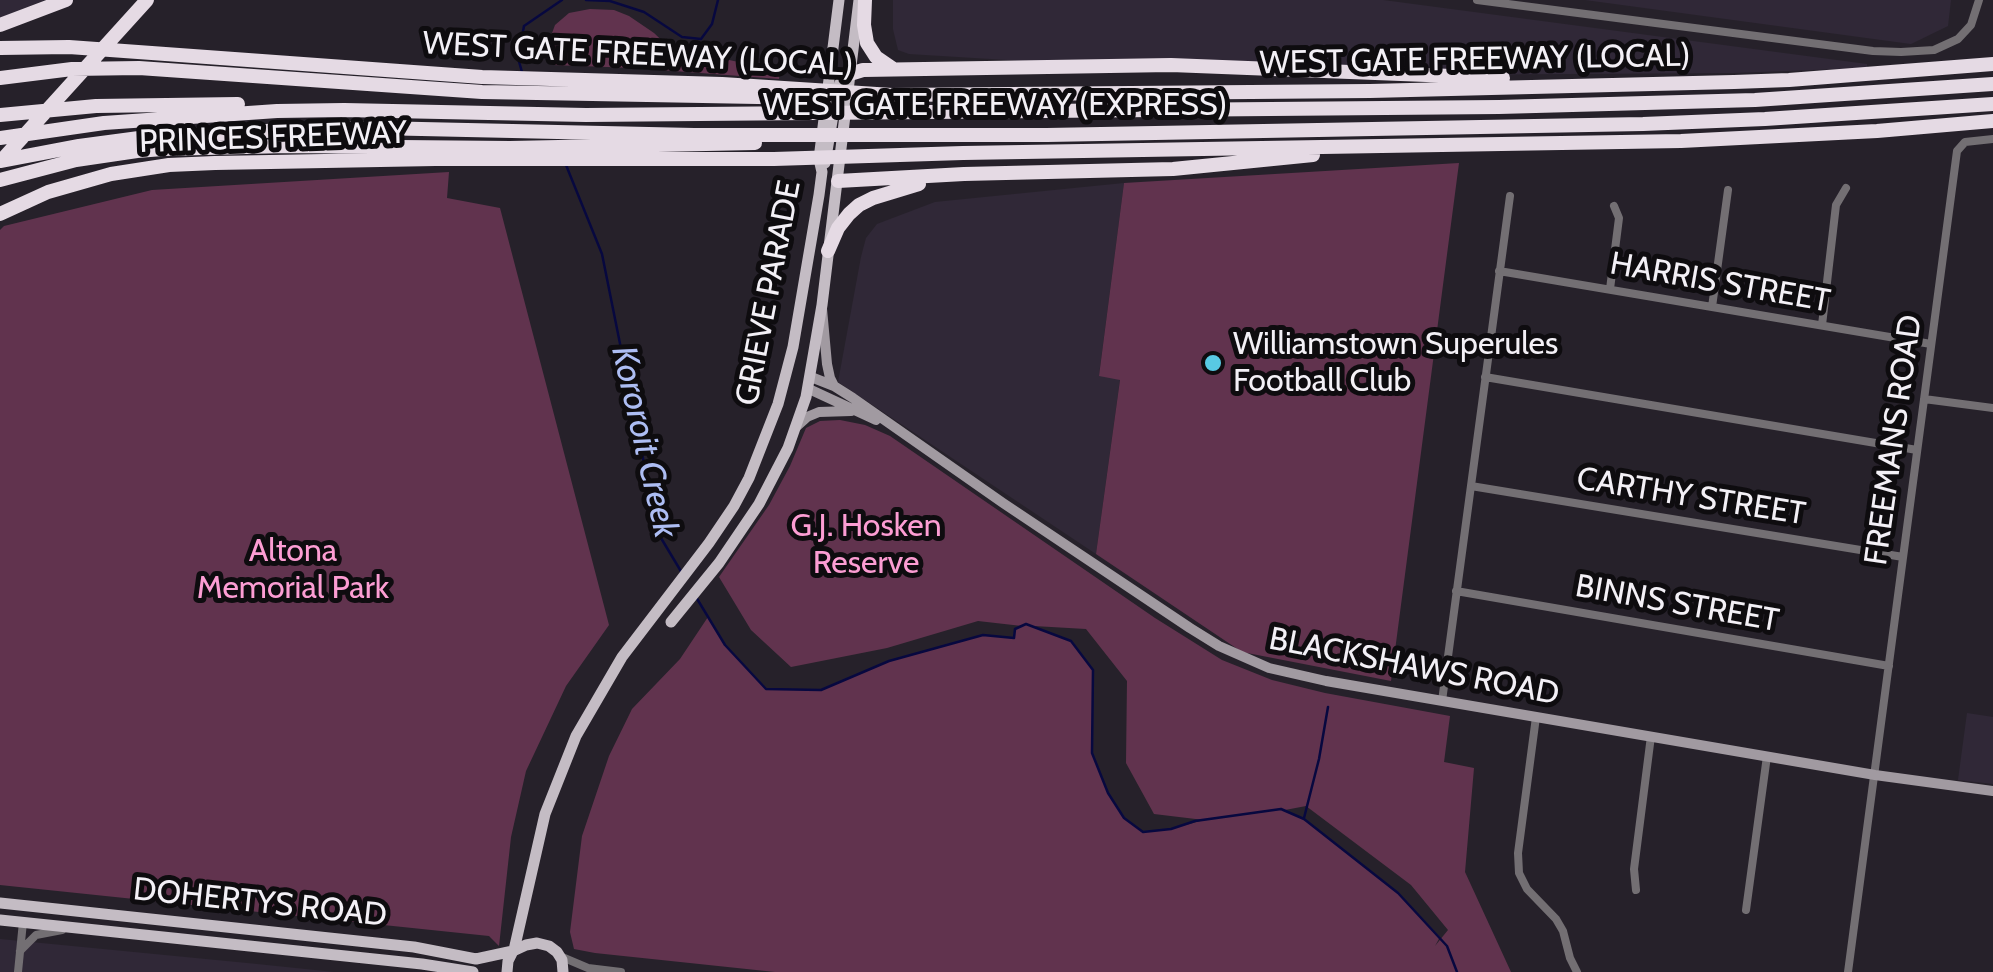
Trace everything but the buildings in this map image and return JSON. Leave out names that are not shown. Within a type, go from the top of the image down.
[{"type":"highway","points":[[0,25],[66,0]]},
{"type":"highway","points":[[0,161],[148,0]]},
{"type":"highway","points":[[862,0],[870,49],[895,70]]},
{"type":"highway","name":"WEST GATE FREEWAY (LOCAL)","points":[[0,48],[137,51],[482,85],[569,79],[892,95],[1370,91],[1734,82],[1993,64]]},
{"type":"highway","points":[[850,74],[860,70],[1171,65],[1463,78],[1734,82]]},
{"type":"highway","points":[[0,78],[72,69],[124,68],[482,85],[576,96],[783,99],[892,95]]},
{"type":"highway","name":"WEST GATE FREEWAY (EXPRESS)","points":[[0,138],[142,119],[344,110],[586,116],[1499,107],[1755,100],[1993,84]]},
{"type":"highway","points":[[0,114],[54,108],[186,104],[278,104],[344,110]]},
{"type":"highway","name":"WEST GATE FREEWAY (EXPRESS)","points":[[0,161],[79,146],[219,132],[376,128],[514,132],[599,146],[861,136],[1643,124],[1993,104]]},
{"type":"highway","points":[[164,149],[435,159],[599,146],[774,159],[1754,138],[1993,121]]},
{"type":"highway","points":[[0,180],[76,160],[164,149],[288,146],[512,154]]},
{"type":"highway","points":[[838,174],[1173,169],[1363,147]]},
{"type":"highway","name":"PRINCES FREEWAY","points":[[0,214],[83,181],[169,166],[435,159]]},
{"type":"highway","points":[[828,251],[849,214],[873,198],[910,185],[964,174]]},
{"type":"main road","name":"GRIEVE PARADE","points":[[507,972],[545,814],[576,736],[622,656],[734,506],[772,424],[788,374],[822,172],[819,159],[832,90],[839,0]]},
{"type":"main road","name":"GRIEVE PARADE","points":[[672,622],[719,562],[770,486],[797,426],[809,383],[822,305],[862,0]]},
{"type":"main road","points":[[832,90],[850,74]]},
{"type":"main road","points":[[822,172],[826,177],[838,174]]},
{"type":"main road","points":[[822,305],[834,386]]},
{"type":"main road","points":[[788,374],[809,383]]},
{"type":"main road","name":"BLACKSHAWS ROAD","points":[[809,383],[834,386],[1218,646],[1248,660],[1285,672],[1442,701],[1875,775],[1993,791]]},
{"type":"main road","name":"BLACKSHAWS ROAD","points":[[809,383],[857,412],[890,426]]},
{"type":"main road","points":[[797,426],[819,412],[857,412]]},
{"type":"main road","name":"DOHERTYS ROAD","points":[[0,903],[414,947],[472,958],[488,958],[530,944],[548,946],[558,954]]},
{"type":"main road","points":[[23,922],[24,906]]},
{"type":"main road","points":[[76,928],[77,911]]},
{"type":"main road","name":"DOHERTYS ROAD","points":[[0,920],[474,972]]},
{"type":"main road","points":[[558,954],[564,972]]},
{"type":"street","points":[[1477,0],[1873,51],[1922,52],[1947,46],[1966,32],[1979,0]]},
{"type":"street","name":"FREEMANS ROAD","points":[[1848,972],[1957,151],[1965,142],[1993,139]]},
{"type":"street","points":[[1822,325],[1836,205],[1846,188]]},
{"type":"street","points":[[1712,307],[1728,190]]},
{"type":"street","points":[[1442,701],[1510,196]]},
{"type":"street","points":[[1610,290],[1619,218],[1614,206]]},
{"type":"street","name":"HARRIS STREET","points":[[1499,271],[1931,344]]},
{"type":"street","points":[[1485,377],[1918,450]]},
{"type":"street","points":[[1924,399],[1993,408]]},
{"type":"street","name":"CARTHY STREET","points":[[1470,486],[1903,558]]},
{"type":"street","name":"BINNS STREET","points":[[1456,591],[1889,666]]},
{"type":"street","points":[[1536,717],[1519,873],[1527,889],[1556,919],[1577,972]]},
{"type":"street","points":[[1636,890],[1634,869],[1651,736]]},
{"type":"street","points":[[1746,910],[1766,756]]},
{"type":"street","points":[[18,972],[23,922]]},
{"type":"street","points":[[20,952],[38,934],[76,928]]},
{"type":"street","points":[[558,954],[594,969],[620,972]]},
{"type":"street","points":[[576,972],[594,969]]},
{"type":"shaded area","points":[[0,0],[45,0],[0,18]]},
{"type":"shaded area","points":[[893,0],[1383,0],[1867,64],[1867,68],[1407,75],[1154,69],[909,54],[898,50]]},
{"type":"shaded area","points":[[1585,0],[1951,0],[1948,26],[1911,44]]},
{"type":"shaded area","points":[[1124,183],[1099,375],[1120,379],[1096,554],[838,382],[861,257],[866,238],[877,224],[935,202]]},
{"type":"shaded area","points":[[1967,713],[1993,717],[1993,784],[1958,780]]},
{"type":"shaded area","points":[[0,939],[257,964],[334,972],[0,972]]},
{"type":"green space","points":[[614,10],[629,16],[677,55],[706,55],[780,71],[779,79],[553,65],[551,36],[555,25],[569,13]]},
{"type":"green space","points":[[1459,163],[1391,681],[1242,652],[1096,554],[1120,380],[1099,376],[1124,183]]},
{"type":"green space","name":"Altona Memorial Park","points":[[449,172],[447,198],[500,208],[609,625],[566,686],[526,771],[511,837],[499,946],[489,936],[0,885],[0,230],[152,190]]},
{"type":"green space","name":"G.J. Hosken Reserve","points":[[820,421],[865,425],[890,436],[1222,660],[1272,680],[1450,716],[1444,762],[1474,768],[1465,872],[1511,972],[775,972],[574,949],[570,932],[582,836],[609,756],[632,709],[680,659],[708,617],[725,645],[767,689],[821,690],[889,661],[983,635],[1014,638],[1015,629],[1022,626],[978,621],[887,648],[791,667],[751,630],[719,577],[769,505],[806,428]],"holes":[[[1034,626],[1086,629],[1127,681],[1126,763],[1154,814],[1204,820],[1143,832],[1124,818],[1108,793],[1092,753],[1093,670],[1071,641]],[[1306,806],[1411,885],[1448,930],[1435,946],[1440,937],[1398,893],[1304,819],[1285,810]]]},
{"type":"waterway","name":"Kororoit Creek","points":[[522,72],[518,58],[524,26],[562,0]]},
{"type":"waterway","name":"Kororoit Creek","points":[[586,0],[610,1],[644,12],[682,37],[701,39],[712,24],[718,0]]},
{"type":"waterway","name":"Kororoit Creek","points":[[566,165],[602,254],[658,533],[682,573]]},
{"type":"waterway","name":"Kororoit Creek","points":[[696,597],[725,645],[766,689],[821,690],[889,661],[983,635],[1014,638],[1015,629],[1026,624],[1071,641],[1093,670],[1092,753],[1108,793],[1124,818],[1143,832],[1281,809],[1304,819],[1398,893],[1447,946],[1457,972]]},
{"type":"waterway","points":[[1304,818],[1328,707]]},
{"type":"place","name":"Williamstown Superules Football Club","points":[[1213,363]]}]
